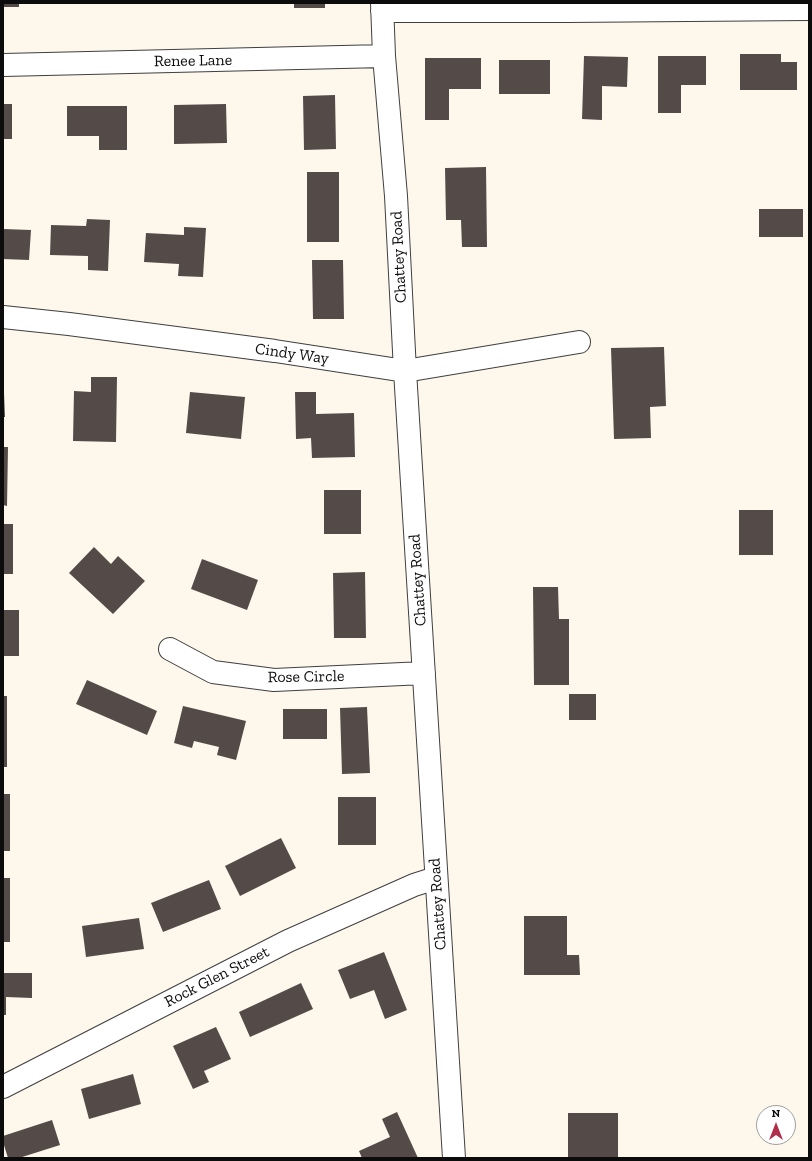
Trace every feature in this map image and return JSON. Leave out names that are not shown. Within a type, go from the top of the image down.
[{"type":"street","points":[[382,7],[568,11],[809,9]]},
{"type":"street","name":"Chattey Road","points":[[382,7],[384,56],[396,196],[405,371],[454,1158]]},
{"type":"street","name":"Renee Lane","points":[[3,65],[384,56]]},
{"type":"street","name":"Cindy Way","points":[[3,317],[69,324],[275,351],[405,371],[579,342]]},
{"type":"street","name":"Rose Circle","points":[[170,649],[213,672],[274,680],[424,673]]},
{"type":"street","name":"Rock Glen Street","points":[[3,1087],[288,941],[414,885],[436,878]]},
{"type":"building","points":[[3,3],[19,3],[19,7],[3,7]]},
{"type":"building","points":[[294,3],[325,3],[325,8],[294,8]]},
{"type":"building","points":[[740,54],[781,54],[781,62],[797,62],[797,90],[740,90]]},
{"type":"building","points":[[584,56],[628,57],[627,87],[602,86],[602,120],[582,119]]},
{"type":"building","points":[[658,56],[706,56],[706,85],[681,85],[681,113],[658,113]]},
{"type":"building","points":[[425,58],[481,58],[481,89],[449,89],[449,120],[425,120]]},
{"type":"building","points":[[499,60],[550,60],[550,94],[499,94]]},
{"type":"building","points":[[335,95],[336,149],[304,150],[303,96]]},
{"type":"building","points":[[3,104],[12,104],[12,139],[3,139]]},
{"type":"building","points":[[226,104],[227,143],[174,144],[174,105]]},
{"type":"building","points":[[67,106],[127,106],[127,150],[99,150],[99,136],[67,136]]},
{"type":"building","points":[[486,167],[487,247],[462,247],[461,220],[446,220],[445,168]]},
{"type":"building","points":[[307,172],[339,172],[339,242],[307,242]]},
{"type":"building","points":[[759,209],[803,209],[803,237],[759,237]]},
{"type":"building","points":[[87,219],[110,220],[108,271],[88,270],[88,256],[50,255],[51,225],[86,226]]},
{"type":"building","points":[[184,227],[206,228],[203,277],[178,276],[179,264],[144,262],[146,233],[184,235]]},
{"type":"building","points":[[3,229],[31,230],[29,260],[3,259]]},
{"type":"building","points":[[312,260],[343,260],[344,319],[313,319]]},
{"type":"building","points":[[664,347],[666,406],[650,407],[651,438],[614,439],[611,348]]},
{"type":"building","points":[[91,377],[117,377],[116,442],[73,441],[74,391],[91,392]]},
{"type":"building","points":[[190,392],[245,397],[241,439],[186,433]]},
{"type":"building","points":[[295,392],[316,392],[316,414],[354,413],[355,457],[312,458],[311,438],[296,439]]},
{"type":"building","points":[[4,393],[5,417],[3,417]]},
{"type":"building","points":[[3,447],[8,447],[7,506],[3,505]]},
{"type":"building","points":[[324,490],[361,490],[361,534],[324,534]]},
{"type":"building","points":[[739,510],[773,510],[773,555],[739,555]]},
{"type":"building","points":[[3,524],[13,524],[13,574],[3,574]]},
{"type":"building","points":[[94,547],[111,564],[118,556],[145,581],[113,614],[69,573]]},
{"type":"building","points":[[202,559],[258,580],[247,610],[191,589]]},
{"type":"building","points":[[365,572],[366,638],[334,638],[333,573]]},
{"type":"building","points":[[533,587],[558,587],[559,619],[569,619],[569,685],[534,685]]},
{"type":"building","points":[[3,610],[19,610],[19,656],[3,656]]},
{"type":"building","points":[[87,680],[157,711],[147,735],[76,704]]},
{"type":"building","points":[[569,694],[596,694],[596,720],[569,720]]},
{"type":"building","points":[[3,696],[7,696],[7,767],[3,767]]},
{"type":"building","points":[[183,706],[246,721],[236,760],[217,755],[219,747],[194,741],[192,748],[174,743]]},
{"type":"building","points":[[367,707],[370,773],[342,774],[340,708]]},
{"type":"building","points":[[283,709],[327,709],[327,739],[283,739]]},
{"type":"building","points":[[3,794],[10,794],[10,851],[3,851]]},
{"type":"building","points":[[338,797],[376,797],[376,845],[338,845]]},
{"type":"building","points":[[281,838],[296,868],[240,896],[225,866]]},
{"type":"building","points":[[3,878],[10,878],[10,942],[3,942]]},
{"type":"building","points":[[209,880],[221,909],[163,932],[151,903]]},
{"type":"building","points":[[524,916],[567,916],[567,955],[579,955],[580,975],[524,975]]},
{"type":"building","points":[[139,918],[144,949],[86,957],[82,926]]},
{"type":"building","points":[[384,952],[407,1010],[385,1019],[374,990],[350,999],[338,970]]},
{"type":"building","points":[[3,973],[32,973],[32,998],[6,997],[6,1015],[3,1015]]},
{"type":"building","points":[[301,983],[313,1009],[250,1037],[239,1012]]},
{"type":"building","points":[[216,1027],[231,1059],[204,1071],[209,1082],[193,1089],[173,1046]]},
{"type":"building","points":[[133,1074],[141,1104],[89,1119],[81,1089]]},
{"type":"building","points":[[397,1112],[418,1158],[362,1158],[359,1151],[390,1137],[382,1119]]},
{"type":"building","points":[[568,1113],[618,1113],[618,1158],[568,1158]]},
{"type":"building","points":[[52,1120],[60,1145],[19,1158],[8,1158],[3,1142],[3,1136]]}]
